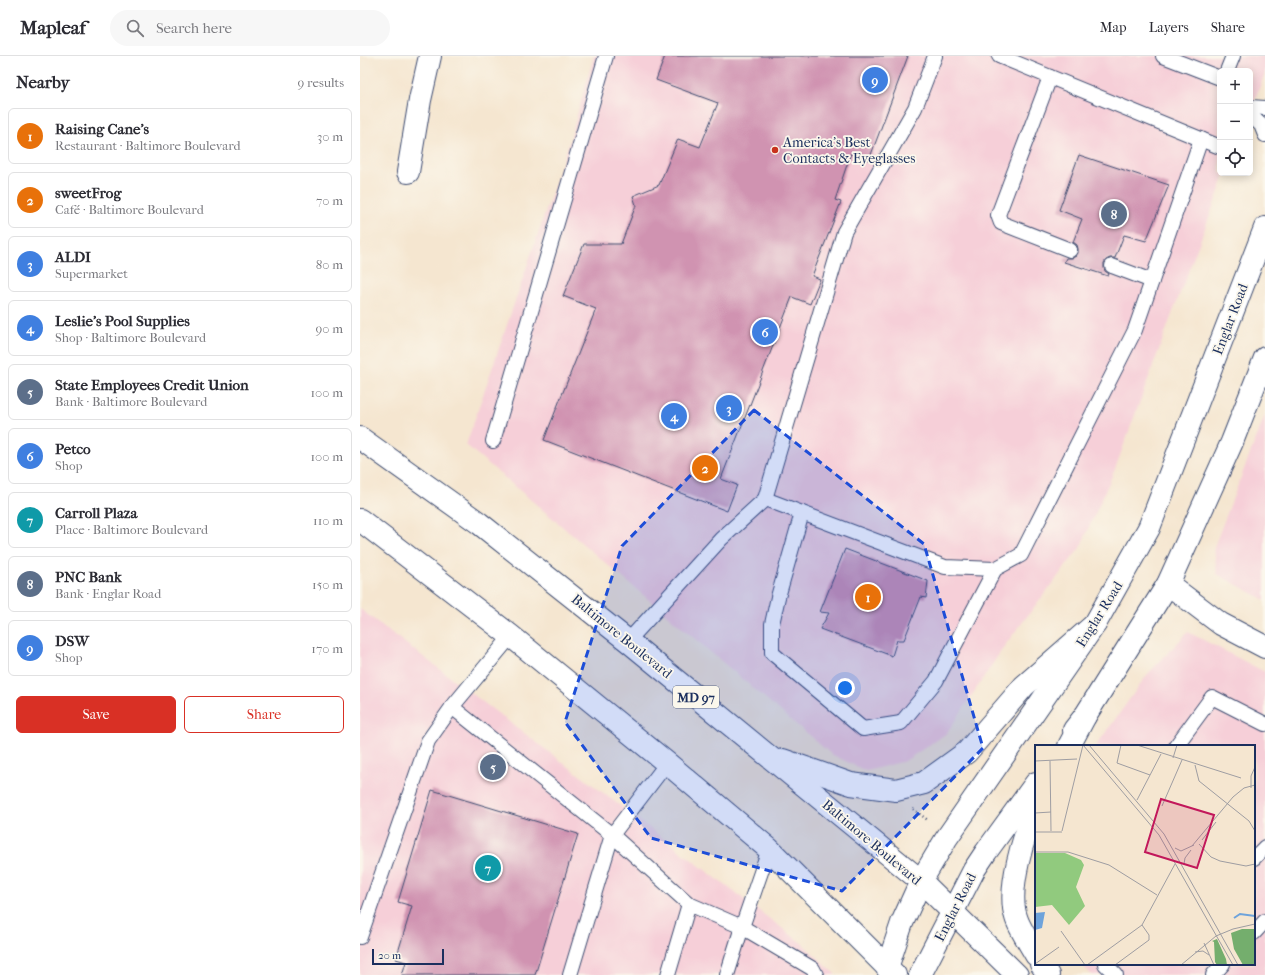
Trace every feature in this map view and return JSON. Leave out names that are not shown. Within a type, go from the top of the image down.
[{"type":"main road","points":[[408,172],[420,100],[430,56]]},
{"type":"main road","name":"Englar Road","points":[[890,973],[902,923],[920,881],[946,839],[1095,624],[1149,528],[1265,228]]},
{"type":"main road","points":[[1070,745],[1085,716],[1168,584],[1232,442],[1265,358]]},
{"type":"main road","name":"Baltimore Boulevard","points":[[360,438],[479,523],[628,641],[920,881],[1016,975]]},
{"type":"main road","points":[[360,520],[511,636],[667,763],[769,849],[890,973]]},
{"type":"main road","points":[[1168,584],[1221,624],[1265,647]]},
{"type":"main road","points":[[741,734],[785,761],[851,784],[896,790],[924,783],[967,752],[1024,686],[1095,624]]},
{"type":"main road","points":[[1064,745],[1085,716]]},
{"type":"main road","name":"Englar Road","points":[[920,975],[974,870],[1035,784]]},
{"type":"main road","points":[[1035,812],[1031,819],[1015,870],[1013,905],[1016,918],[1035,953]]},
{"type":"main road","points":[[1042,965],[1048,975]]},
{"type":"lane","points":[[493,441],[606,56]]},
{"type":"lane","points":[[628,641],[721,539],[765,499],[844,232],[915,108],[935,56]]},
{"type":"lane","points":[[999,56],[1217,146]]},
{"type":"lane","points":[[1162,56],[1217,77]]},
{"type":"lane","points":[[1228,68],[1233,56]]},
{"type":"lane","points":[[1050,77],[998,215],[1001,223],[1070,250]]},
{"type":"lane","points":[[1253,107],[1265,108]]},
{"type":"lane","points":[[1253,118],[1262,125],[1265,135]]},
{"type":"lane","points":[[765,499],[945,567],[994,569],[1021,555],[1135,330],[1201,139]]},
{"type":"lane","points":[[1112,266],[1152,281]]},
{"type":"lane","points":[[802,513],[772,624],[772,653],[863,729],[901,723],[936,681],[994,569]]},
{"type":"lane","points":[[360,937],[428,741],[452,707],[511,636]]},
{"type":"lane","points":[[1177,745],[1212,697],[1265,724]]},
{"type":"lane","points":[[452,707],[612,835],[689,904],[742,927],[813,969],[816,975]]},
{"type":"lane","points":[[570,975],[612,835],[667,763]]},
{"type":"lane","points":[[1255,857],[1265,847]]},
{"type":"lane","points":[[728,975],[742,927],[769,849]]},
{"type":"lane","points":[[668,975],[689,904]]},
{"type":"lane","points":[[1255,932],[1265,922]]},
{"type":"lane","points":[[1106,965],[1116,975]]},
{"type":"lane","points":[[1213,975],[1222,965]]},
{"type":"highlighted area","points":[[754,410],[924,544],[983,748],[842,891],[651,838],[565,722],[622,546]]},
{"type":"shaded area","points":[[594,56],[1265,56],[1265,73],[1253,104],[1253,68],[1217,68],[1217,176],[1225,176],[1115,469],[1080,548],[1005,645],[947,733],[905,761],[866,771],[831,754],[466,445],[570,140]]},
{"type":"shaded area","points":[[1265,415],[1265,600],[1217,574],[1214,547]]},
{"type":"shaded area","points":[[360,609],[803,944],[835,975],[360,975]]},
{"type":"shaded area","points":[[1188,632],[1265,672],[1265,975],[1092,975],[1082,965],[1255,965],[1255,745],[1097,745],[1147,675]]},
{"type":"building","points":[[665,56],[908,56],[869,160],[851,153],[835,200],[841,202],[812,276],[820,279],[810,304],[792,297],[721,479],[737,485],[727,511],[544,440],[596,309],[563,296],[584,244],[621,244],[636,205],[633,196],[659,185],[678,139],[700,147],[718,103],[656,80]]},
{"type":"building","points":[[1079,155],[1169,185],[1146,241],[1124,235],[1115,258],[1110,258],[1104,263],[1105,271],[1109,274],[1108,276],[1064,262],[1066,258],[1072,258],[1078,253],[1077,245],[1073,242],[1082,219],[1059,210]]},
{"type":"building","points":[[845,549],[928,581],[926,598],[921,597],[904,640],[897,640],[892,656],[820,629],[829,613],[820,612]]},
{"type":"building","points":[[432,790],[578,834],[535,975],[402,975],[406,962],[396,959],[412,906],[398,902]]},
{"type":"place","name":"DSW","points":[[875,80]]},
{"type":"place","name":"America's Best Contacts & Eyeglasses","points":[[775,150]]},
{"type":"place","name":"PNC Bank","points":[[1114,214]]},
{"type":"place","name":"Petco","points":[[765,332]]},
{"type":"place","name":"ALDI","points":[[729,408]]},
{"type":"place","name":"Leslie's Pool Supplies","points":[[674,416]]},
{"type":"place","name":"sweetFrog","points":[[705,468]]},
{"type":"place","name":"Raising Cane's","points":[[868,597]]},
{"type":"place","name":"State Employees Credit Union","points":[[493,767]]},
{"type":"place","name":"Carroll Plaza","points":[[488,868]]}]
